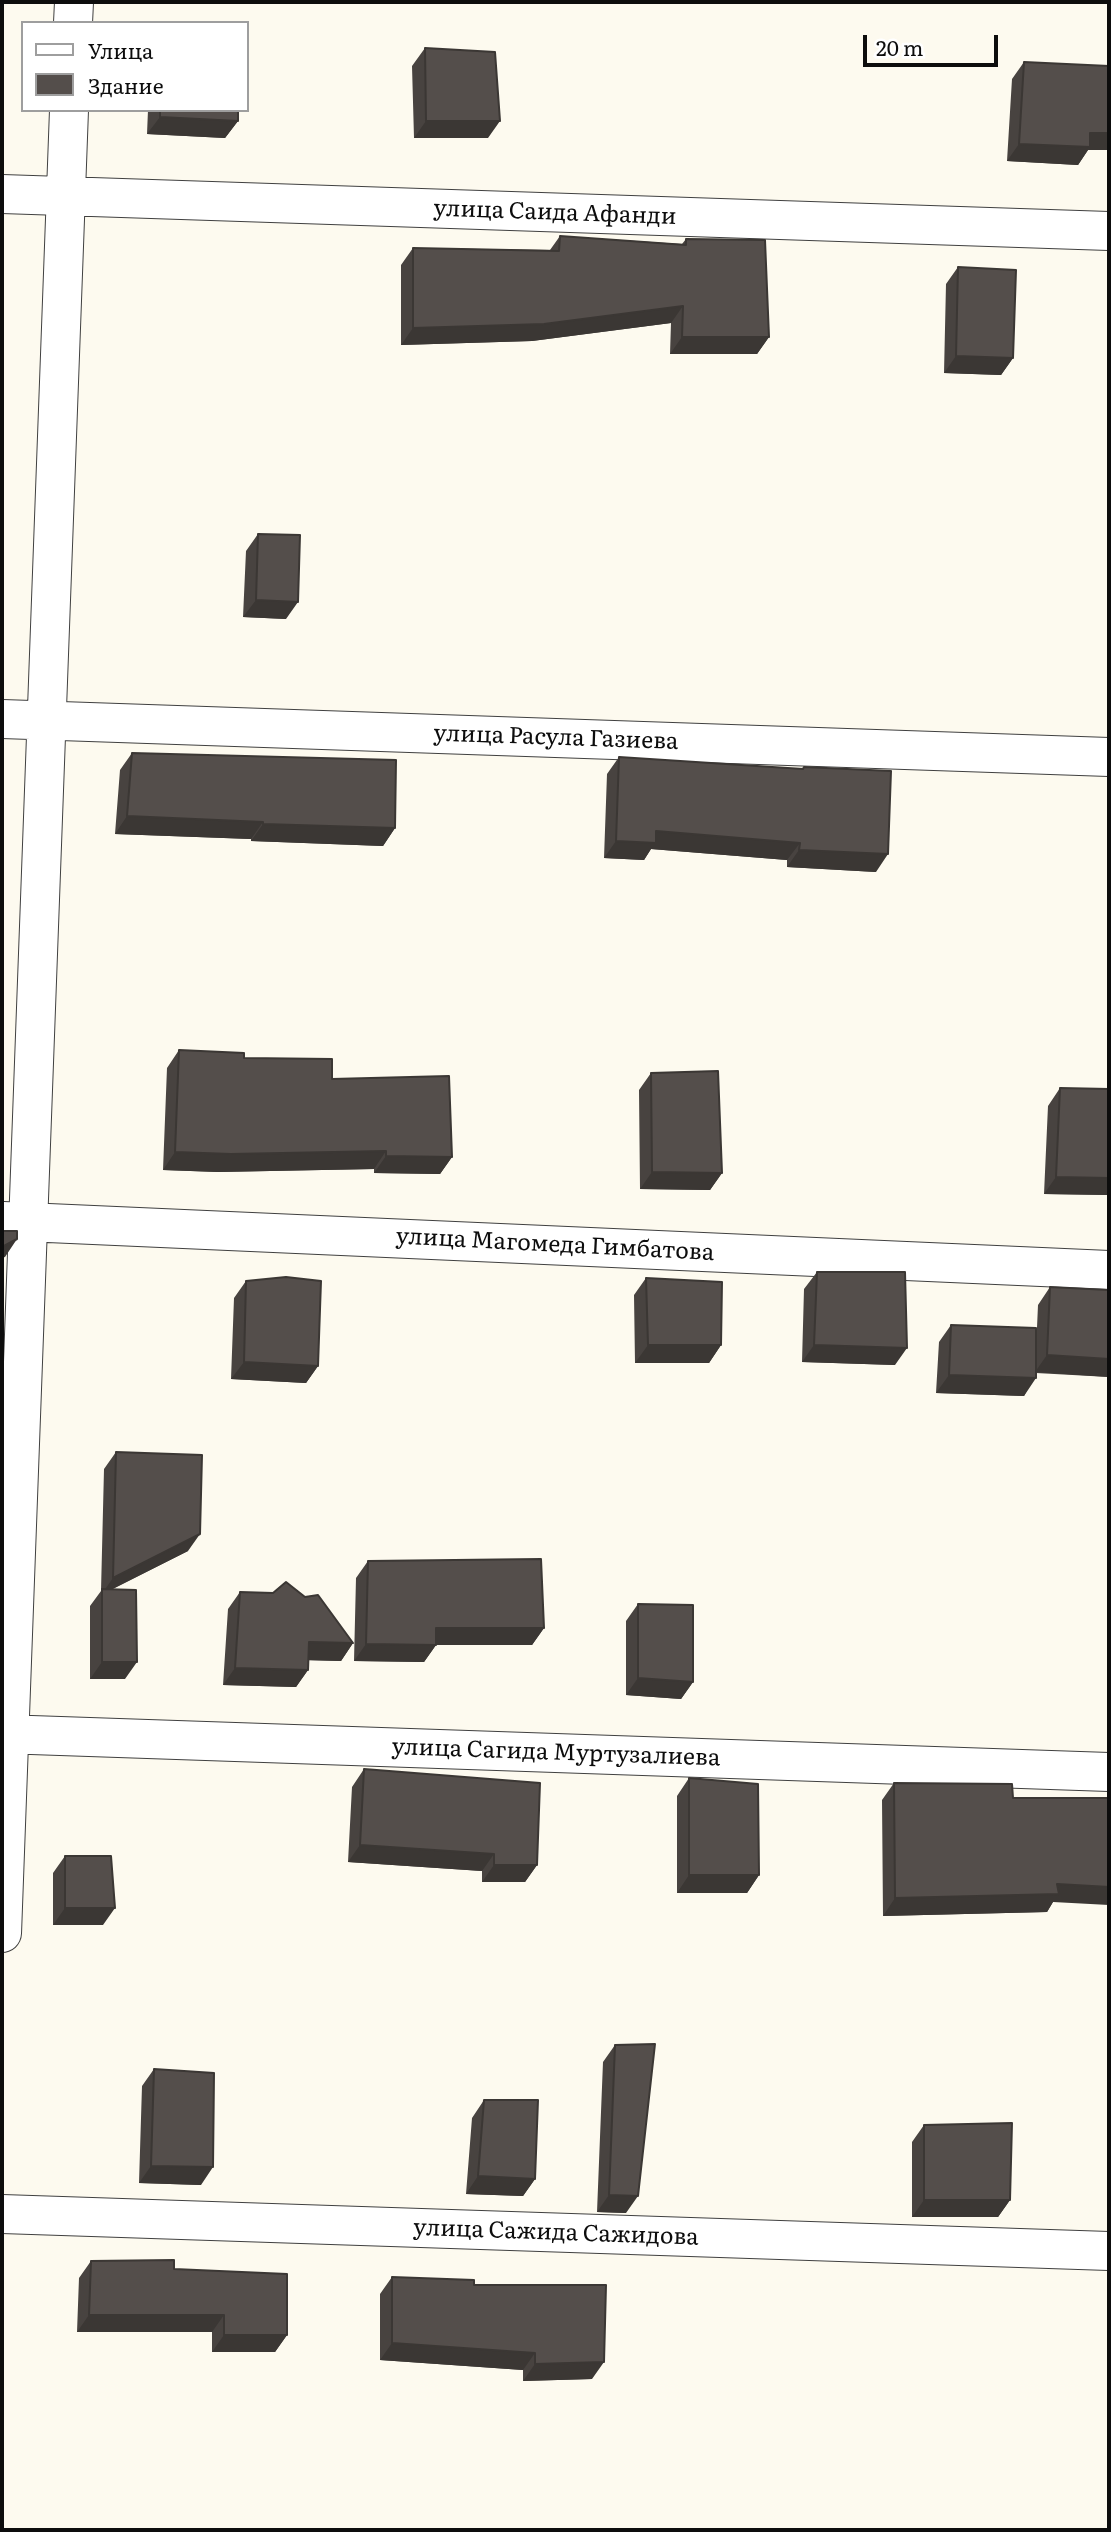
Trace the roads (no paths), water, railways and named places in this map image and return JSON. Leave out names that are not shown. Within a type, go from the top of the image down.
[{"type":"street","points":[[73,21],[74,2]]},
{"type":"street","points":[[2,1934],[15,1221],[47,720],[69,112]]},
{"type":"street","name":"улица Саида Афанди","points":[[2,194],[1109,231]]},
{"type":"street","name":"улица Расула Газиева","points":[[2,719],[1109,757]]},
{"type":"street","name":"улица Магомеда Гимбатова","points":[[15,1221],[1109,1270]]},
{"type":"street","name":"улица Сагида Муртузалиева","points":[[5,1734],[1109,1772]]},
{"type":"street","name":"улица Сажида Сажидова","points":[[2,2214],[1109,2251]]}]
